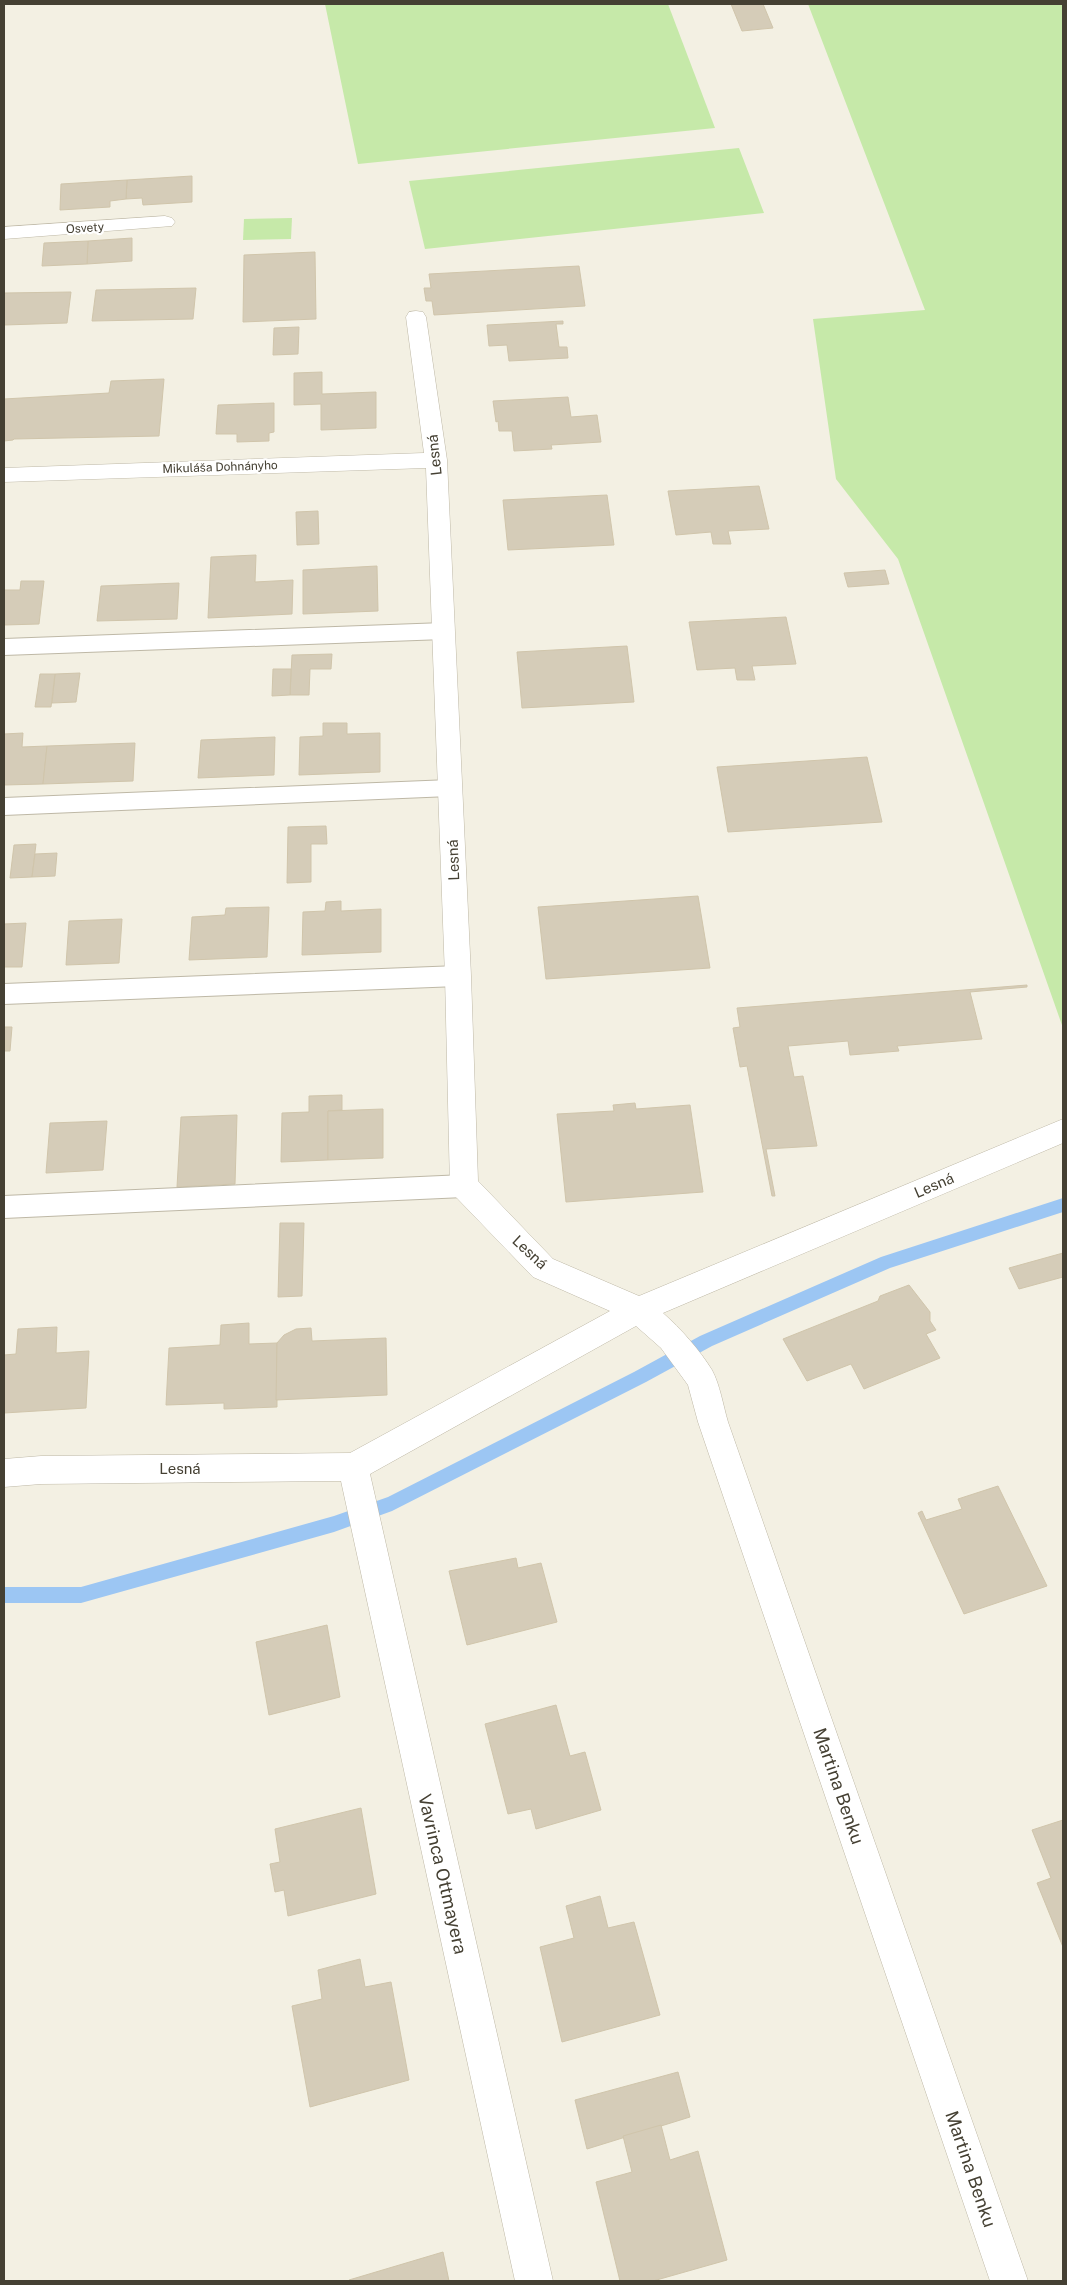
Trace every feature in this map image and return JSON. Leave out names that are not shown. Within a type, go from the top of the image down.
[{"type":"street","name":"Osvety","points":[[4,233],[165,222]]},
{"type":"street","name":"Lesná","points":[[416,316],[436,460],[458,976],[464,1186],[543,1268],[639,1310]]},
{"type":"street","name":"Mikuláša Dohnányho","points":[[4,475],[436,460]]},
{"type":"street","name":"Lesná","points":[[4,1473],[41,1470],[355,1479],[639,1310],[1063,1131]]},
{"type":"street","name":"Martina Benku","points":[[639,1310],[671,1339],[701,1380],[1009,2281]]},
{"type":"street","name":"Vavrinca Ottmayera","points":[[355,1479],[534,2281]]},
{"type":"lane","points":[[4,647],[444,631]]},
{"type":"lane","points":[[4,807],[450,788]]},
{"type":"lane","points":[[4,994],[458,976]]},
{"type":"lane","points":[[4,1207],[464,1186]]},
{"type":"green space","points":[[325,4],[668,4],[715,128],[358,164]]},
{"type":"green space","points":[[808,4],[1063,4],[1063,1028],[898,559],[836,479],[813,319],[925,310]]},
{"type":"green space","points":[[739,148],[764,213],[425,249],[409,181]]},
{"type":"green space","points":[[292,218],[291,239],[243,240],[244,219]]},
{"type":"building","points":[[731,4],[763,4],[773,28],[742,31]]},
{"type":"building","points":[[192,176],[192,202],[143,205],[142,198],[126,199],[127,180]]},
{"type":"building","points":[[127,180],[126,199],[110,201],[110,207],[60,210],[61,184]]},
{"type":"building","points":[[132,238],[132,261],[87,264],[88,241]]},
{"type":"building","points":[[88,241],[87,264],[42,266],[44,243]]},
{"type":"building","points":[[315,252],[316,319],[243,322],[244,255]]},
{"type":"building","points":[[579,266],[585,306],[434,315],[432,301],[426,301],[424,288],[431,288],[429,274]]},
{"type":"building","points":[[196,288],[193,319],[92,321],[96,290]]},
{"type":"building","points":[[71,292],[67,323],[4,325],[4,293]]},
{"type":"building","points":[[563,321],[563,324],[556,324],[559,347],[567,347],[568,358],[509,361],[507,345],[489,346],[487,325]]},
{"type":"building","points":[[299,327],[298,354],[273,355],[274,328]]},
{"type":"building","points":[[322,372],[322,394],[376,392],[376,428],[321,430],[321,404],[294,405],[294,373]]},
{"type":"building","points":[[164,379],[159,436],[14,439],[4,441],[4,399],[109,393],[111,381]]},
{"type":"building","points":[[568,397],[571,417],[597,415],[601,442],[551,445],[552,449],[514,451],[512,431],[499,431],[493,401]]},
{"type":"building","points":[[274,403],[274,432],[269,433],[269,441],[237,442],[237,434],[216,434],[218,405]]},
{"type":"building","points":[[759,486],[769,529],[728,531],[731,544],[713,544],[711,532],[676,535],[668,491]]},
{"type":"building","points":[[607,495],[614,545],[508,550],[503,500]]},
{"type":"building","points":[[318,511],[319,544],[297,545],[296,512]]},
{"type":"building","points":[[256,555],[255,582],[293,580],[292,614],[208,618],[211,557]]},
{"type":"building","points":[[377,566],[378,611],[303,614],[303,570]]},
{"type":"building","points":[[885,570],[889,584],[848,587],[844,573]]},
{"type":"building","points":[[21,581],[44,581],[39,624],[4,625],[4,590],[20,590]]},
{"type":"building","points":[[179,583],[177,619],[97,621],[101,586]]},
{"type":"building","points":[[786,617],[796,664],[752,666],[755,680],[737,680],[735,668],[697,670],[689,622]]},
{"type":"building","points":[[627,646],[634,702],[522,708],[517,652]]},
{"type":"building","points":[[332,654],[331,669],[310,669],[309,695],[290,695],[292,655]]},
{"type":"building","points":[[273,669],[291,669],[290,695],[272,696]]},
{"type":"building","points":[[80,673],[76,702],[52,703],[55,674]]},
{"type":"building","points":[[40,674],[55,674],[51,707],[35,707]]},
{"type":"building","points":[[323,723],[347,723],[347,734],[380,733],[380,772],[299,775],[300,737],[323,736]]},
{"type":"building","points":[[23,733],[22,747],[47,746],[43,784],[4,785],[4,734]]},
{"type":"building","points":[[275,737],[274,775],[198,778],[201,740]]},
{"type":"building","points":[[135,743],[133,781],[43,784],[47,746]]},
{"type":"building","points":[[867,757],[882,822],[728,832],[717,767]]},
{"type":"building","points":[[326,826],[327,844],[311,844],[311,882],[287,883],[288,827]]},
{"type":"building","points":[[36,844],[32,877],[10,878],[14,845]]},
{"type":"building","points":[[57,853],[55,876],[32,877],[35,854]]},
{"type":"building","points":[[698,896],[710,968],[546,979],[538,907]]},
{"type":"building","points":[[341,901],[341,911],[381,909],[381,952],[302,955],[303,912],[325,911],[326,902]]},
{"type":"building","points":[[269,907],[267,957],[189,960],[192,917],[225,915],[226,908]]},
{"type":"building","points":[[122,919],[119,963],[66,965],[69,921]]},
{"type":"building","points":[[26,923],[22,967],[4,967],[4,924]]},
{"type":"building","points":[[1027,985],[1027,987],[970,992],[982,1039],[897,1046],[899,1051],[850,1055],[848,1041],[788,1046],[794,1077],[803,1076],[817,1146],[766,1149],[775,1196],[772,1196],[747,1066],[740,1067],[733,1028],[740,1027],[737,1008]]},
{"type":"building","points":[[4,1027],[12,1027],[10,1051],[4,1051]]},
{"type":"building","points":[[342,1095],[342,1110],[328,1111],[328,1160],[281,1162],[282,1113],[309,1112],[309,1096]]},
{"type":"building","points":[[635,1103],[636,1109],[690,1105],[703,1192],[566,1202],[557,1114],[614,1111],[613,1105]]},
{"type":"building","points":[[383,1109],[383,1158],[328,1160],[328,1111]]},
{"type":"building","points":[[237,1115],[235,1184],[177,1187],[181,1117]]},
{"type":"building","points":[[107,1121],[103,1170],[46,1173],[50,1123]]},
{"type":"building","points":[[280,1223],[304,1223],[302,1296],[278,1297]]},
{"type":"building","points":[[1063,1253],[1063,1277],[1019,1289],[1009,1268]]},
{"type":"building","points":[[909,1285],[930,1312],[930,1321],[936,1330],[926,1334],[940,1358],[864,1389],[851,1364],[807,1381],[783,1339],[878,1301],[880,1296]]},
{"type":"building","points":[[249,1323],[249,1344],[277,1343],[277,1407],[224,1409],[224,1403],[166,1405],[169,1348],[220,1345],[221,1325]]},
{"type":"building","points":[[57,1327],[56,1353],[89,1351],[86,1408],[4,1413],[4,1355],[16,1354],[18,1329]]},
{"type":"building","points":[[311,1328],[312,1341],[386,1338],[387,1395],[276,1400],[277,1343],[284,1335],[296,1329]]},
{"type":"building","points":[[998,1486],[1047,1586],[964,1614],[918,1513],[922,1511],[926,1520],[962,1509],[958,1499]]},
{"type":"building","points":[[516,1558],[518,1568],[541,1563],[557,1622],[467,1645],[449,1571]]},
{"type":"building","points":[[327,1625],[340,1697],[269,1715],[256,1642]]},
{"type":"building","points":[[556,1705],[570,1756],[585,1752],[601,1810],[536,1829],[531,1809],[508,1814],[485,1724]]},
{"type":"building","points":[[361,1808],[376,1894],[288,1916],[284,1890],[275,1892],[270,1864],[280,1862],[275,1829]]},
{"type":"building","points":[[1063,1820],[1063,1947],[1037,1883],[1051,1878],[1032,1830]]},
{"type":"building","points":[[600,1896],[608,1928],[634,1922],[660,2015],[562,2042],[540,1947],[574,1938],[566,1906]]},
{"type":"building","points":[[360,1959],[365,1987],[391,1982],[409,2080],[310,2107],[292,2006],[322,1999],[318,1970]]},
{"type":"building","points":[[678,2072],[690,2117],[587,2149],[575,2100]]},
{"type":"building","points":[[661,2125],[670,2160],[698,2151],[727,2260],[653,2281],[620,2281],[596,2182],[632,2172],[623,2136]]},
{"type":"building","points":[[443,2252],[449,2281],[349,2280]]},
{"type":"waterway","points":[[4,1595],[81,1595],[334,1524],[392,1503],[640,1377],[706,1341],[887,1262],[1063,1205]]}]
